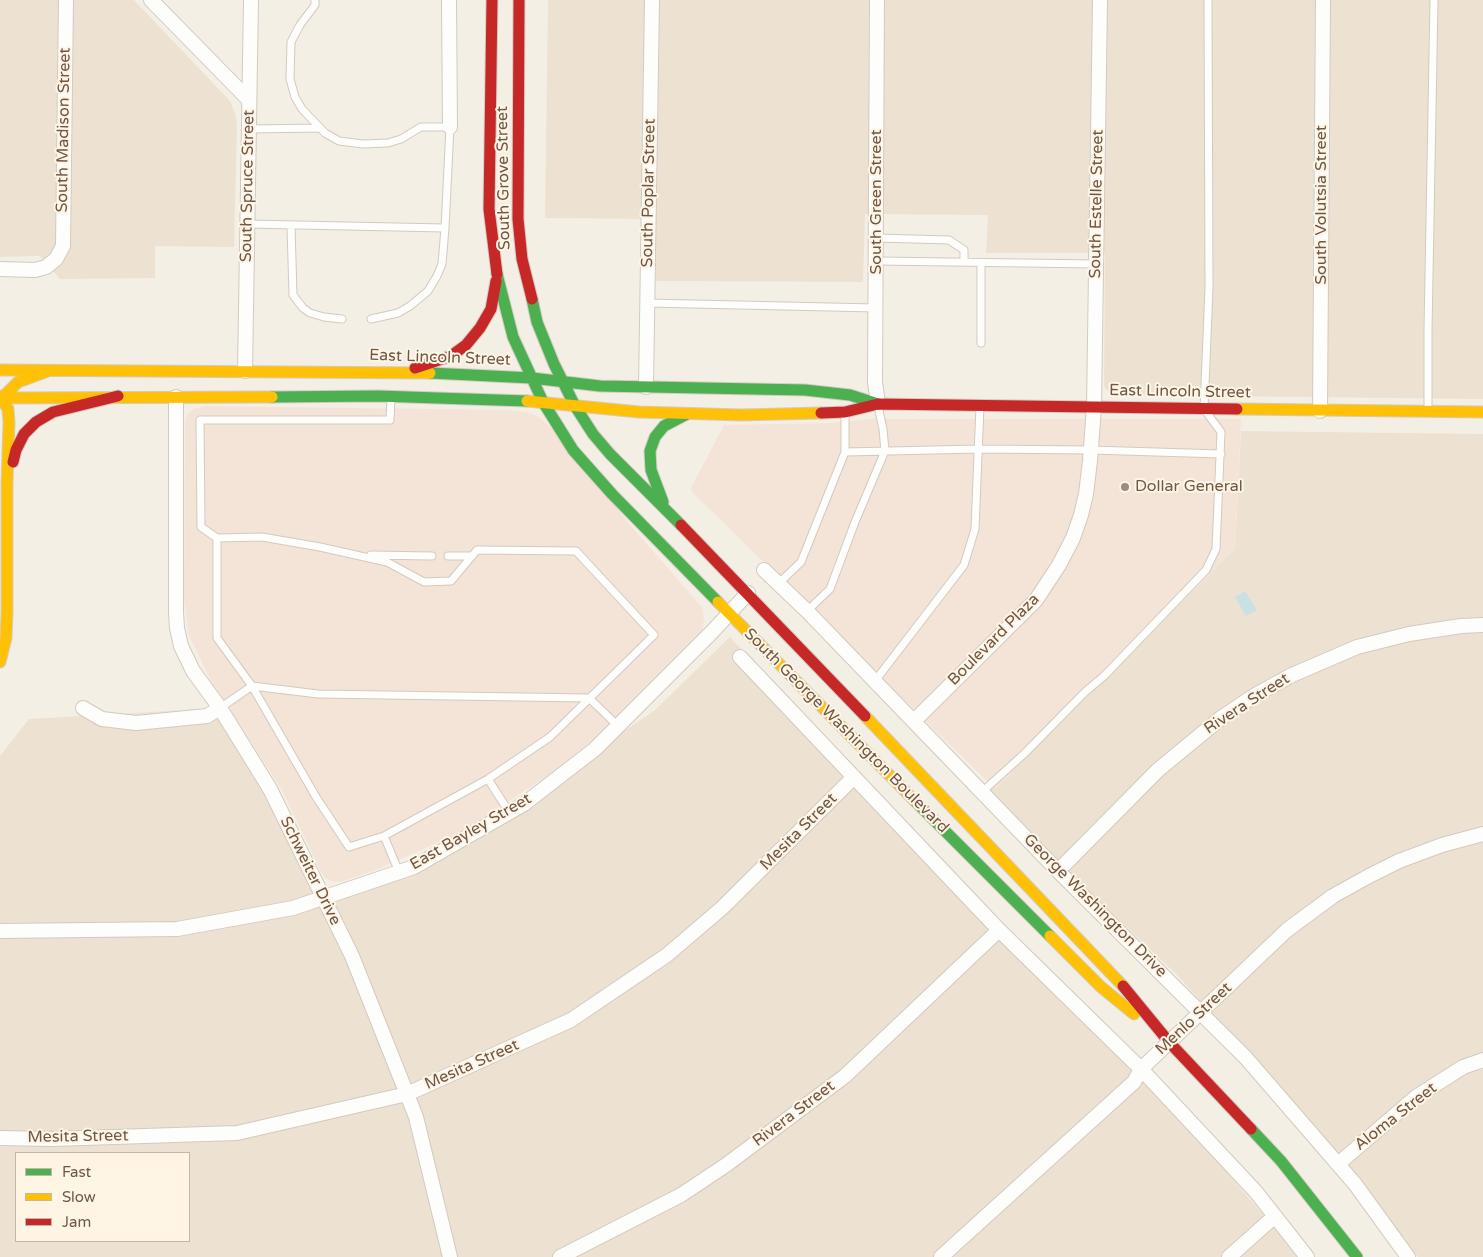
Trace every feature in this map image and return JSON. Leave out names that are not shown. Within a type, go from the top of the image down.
[{"type":"main road","name":"South Grove Street","points":[[492,0],[489,209],[497,276],[513,337],[543,402]]},
{"type":"main road","name":"South Grove Street","points":[[519,0],[518,219],[522,259],[536,322],[575,406]]},
{"type":"main road","points":[[402,372],[451,356],[466,345],[480,328],[490,310],[497,276]]},
{"type":"main road","name":"East Lincoln Street","points":[[0,370],[402,372],[532,378],[600,386],[805,390],[850,395],[878,404]]},
{"type":"main road","points":[[0,662],[6,638],[7,612],[9,422],[8,409],[0,398],[18,382],[48,371]]},
{"type":"main road","points":[[7,484],[16,450],[24,434],[36,422],[53,412],[118,396]]},
{"type":"main road","name":"East Lincoln Street","points":[[0,398],[118,396],[391,397],[543,402],[639,412],[742,415],[845,412],[878,404],[1483,412]]},
{"type":"main road","name":"South George Washington Boulevard","points":[[543,402],[573,450],[729,613],[1101,987],[1169,1042]]},
{"type":"main road","name":"South George Washington Boulevard","points":[[575,406],[593,434],[610,454],[748,593],[1116,978],[1169,1042],[1281,1161],[1357,1257]]},
{"type":"main road","points":[[665,509],[651,470],[650,451],[655,437],[664,426],[688,414]]},
{"type":"street","name":"South Madison Street","points":[[0,269],[35,270],[46,267],[56,259],[63,246],[66,0]]},
{"type":"street","points":[[151,0],[249,100]]},
{"type":"street","name":"South Spruce Street","points":[[245,371],[251,0]]},
{"type":"street","points":[[449,0],[450,127]]},
{"type":"street","name":"South Poplar Street","points":[[646,387],[652,0]]},
{"type":"street","name":"South Green Street","points":[[877,0],[875,382],[878,404]]},
{"type":"street","name":"South Estelle Street","points":[[1094,408],[1100,0]]},
{"type":"street","name":"South Volutsia Street","points":[[1320,410],[1323,0]]},
{"type":"street","name":"Schweiter Drive","points":[[176,397],[177,628],[181,646],[193,671],[220,708],[270,789],[352,956],[416,1118],[450,1257]]},
{"type":"street","name":"Boulevard Plaza","points":[[914,721],[1036,600],[1047,585],[1073,538],[1081,515],[1086,494],[1094,408]]},
{"type":"street","name":"George Washington Drive","points":[[764,570],[807,611],[983,791],[1058,871],[1246,1058],[1355,1184],[1408,1257]]},
{"type":"street","name":"East Bayley Street","points":[[0,931],[177,929],[293,908],[414,867],[524,804],[595,749],[748,593]]},
{"type":"street","name":"Rivera Street","points":[[1058,871],[1158,770],[1221,718],[1252,697],[1292,674],[1358,647],[1409,634],[1460,626],[1483,625]]},
{"type":"street","points":[[740,657],[999,930],[1141,1069],[1256,1192],[1307,1257]]},
{"type":"street","points":[[83,708],[102,719],[136,723],[207,716],[220,708]]},
{"type":"street","name":"Mesita Street","points":[[0,1138],[52,1139],[237,1133],[407,1094],[571,1020],[667,955],[722,908],[854,777]]},
{"type":"street","name":"Menlo Street","points":[[941,1257],[1134,1082],[1141,1069],[1287,930],[1333,896],[1398,861],[1442,844],[1483,834]]},
{"type":"street","name":"Rivera Street","points":[[560,1257],[681,1195],[726,1165],[845,1076],[999,930]]},
{"type":"street","name":"Aloma Street","points":[[1338,1164],[1416,1097],[1463,1068],[1483,1060]]},
{"type":"street","points":[[1229,1257],[1276,1216]]},
{"type":"lane","points":[[315,0],[314,6],[300,25],[291,42],[290,79],[295,97],[320,128],[339,140],[363,144],[401,139],[421,127],[450,127],[442,264],[428,291],[410,306],[398,313],[371,319]]},
{"type":"lane","points":[[983,791],[1104,676],[1206,570],[1216,549],[1221,432],[1204,409],[1209,288],[1208,0]]},
{"type":"lane","points":[[1428,412],[1434,0]]},
{"type":"lane","points":[[248,129],[320,128]]},
{"type":"lane","points":[[248,224],[445,228]]},
{"type":"lane","points":[[291,226],[293,295],[303,308],[310,313],[324,317],[342,318]]},
{"type":"lane","points":[[877,238],[949,240],[964,250],[964,262]]},
{"type":"lane","points":[[877,261],[1096,264]]},
{"type":"lane","points":[[981,263],[981,344]]},
{"type":"lane","points":[[647,303],[876,308]]},
{"type":"lane","points":[[217,538],[217,638],[252,686],[316,797],[349,847],[384,836],[488,779],[550,737],[654,635],[576,551],[477,550],[451,581],[424,582],[387,562],[262,537],[217,538],[201,527],[200,420],[390,420],[391,397]]},
{"type":"lane","points":[[807,611],[830,589],[854,522],[885,452],[878,404]]},
{"type":"lane","points":[[875,681],[964,565],[974,529],[980,406]]},
{"type":"lane","points":[[778,584],[801,562],[845,452],[845,412]]},
{"type":"lane","points":[[845,452],[978,449],[1221,454]]},
{"type":"lane","points":[[355,555],[432,556]]},
{"type":"lane","points":[[448,556],[472,556]]},
{"type":"lane","points":[[220,708],[252,686],[318,694],[589,698],[618,726]]},
{"type":"lane","points":[[488,779],[509,812]]},
{"type":"lane","points":[[384,836],[399,872]]},
{"type":"shaded area","points":[[0,0],[134,0],[230,101],[236,116],[237,128],[234,247],[155,246],[155,278],[60,279],[40,256],[0,257]]},
{"type":"shaded area","points":[[548,0],[1483,0],[1483,399],[1121,395],[1109,393],[1104,386],[1105,253],[986,253],[988,215],[865,214],[863,282],[656,281],[655,219],[545,218]]},
{"type":"shaded area","points":[[205,406],[510,410],[529,413],[539,417],[551,428],[632,527],[702,607],[703,629],[697,638],[598,736],[547,776],[491,813],[449,837],[381,868],[340,882],[331,881],[324,877],[282,790],[210,679],[189,635],[184,599],[185,421],[188,413]]},
{"type":"shaded area","points":[[872,419],[1241,419],[1235,549],[995,789],[690,490],[724,425],[829,423]]},
{"type":"shaded area","points":[[1241,431],[1483,434],[1483,1257],[1418,1257],[1348,1165],[1177,975],[983,791],[1235,549]]},
{"type":"shaded area","points":[[730,637],[1183,1122],[1300,1257],[0,1257],[0,756],[29,719],[220,708],[323,898],[437,854],[654,711]]},
{"type":"water","points":[[1245,591],[1257,610],[1246,616],[1235,597]]},
{"type":"traffic: fast","points":[[497,274],[513,337],[543,402],[573,450],[612,494],[718,602]]},
{"type":"traffic: fast","points":[[532,299],[537,322],[554,364],[575,406],[593,434],[610,454],[681,525]]},
{"type":"traffic: fast","points":[[430,373],[532,378],[600,386],[805,390],[850,395],[878,404]]},
{"type":"traffic: fast","points":[[272,397],[378,396],[527,401]]},
{"type":"traffic: fast","points":[[663,502],[651,470],[650,451],[655,437],[664,426],[687,414]]},
{"type":"traffic: fast","points":[[915,801],[1050,936]]},
{"type":"traffic: fast","points":[[1251,1129],[1281,1161],[1357,1257]]},
{"type":"traffic: slow","points":[[0,370],[430,373]]},
{"type":"traffic: slow","points":[[0,400],[18,382],[48,371]]},
{"type":"traffic: slow","points":[[0,396],[8,409],[9,422],[7,612],[6,638],[0,662]]},
{"type":"traffic: slow","points":[[0,398],[272,397]]},
{"type":"traffic: slow","points":[[527,401],[639,412],[742,415],[821,413]]},
{"type":"traffic: slow","points":[[1237,409],[1483,412]]},
{"type":"traffic: slow","points":[[718,602],[915,801]]},
{"type":"traffic: slow","points":[[865,716],[1123,986]]},
{"type":"traffic: slow","points":[[1050,936],[1101,987],[1134,1014]]},
{"type":"traffic: jam","points":[[492,0],[489,209],[497,274]]},
{"type":"traffic: jam","points":[[519,0],[518,219],[522,259],[532,299]]},
{"type":"traffic: jam","points":[[415,368],[451,356],[466,345],[480,328],[491,309],[496,281]]},
{"type":"traffic: jam","points":[[13,462],[16,450],[24,434],[36,422],[53,412],[118,396]]},
{"type":"traffic: jam","points":[[821,413],[845,412],[878,404],[1237,409]]},
{"type":"traffic: jam","points":[[681,525],[865,716]]},
{"type":"traffic: jam","points":[[1123,986],[1169,1042],[1251,1129]]},
{"type":"place","name":"Dollar General","points":[[1125,487]]}]
